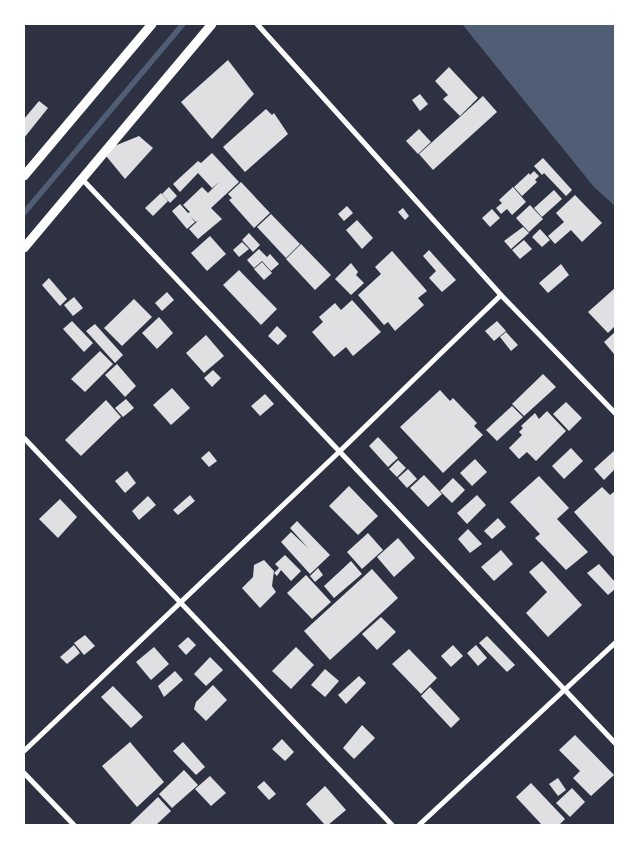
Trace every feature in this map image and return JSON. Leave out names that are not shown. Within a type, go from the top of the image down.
[{"type":"street","points":[[24,176],[152,24]]},
{"type":"street","points":[[24,248],[212,24]]},
{"type":"street","points":[[257,24],[501,295],[615,413]]},
{"type":"street","points":[[82,179],[615,743]]},
{"type":"street","points":[[24,751],[339,452],[501,295]]},
{"type":"street","points":[[24,438],[392,825]]},
{"type":"street","points":[[418,825],[615,643]]},
{"type":"street","points":[[24,773],[74,825]]},
{"type":"water","points":[[462,24],[615,24],[615,206],[594,187]]},
{"type":"building","points":[[228,60],[254,94],[212,139],[181,102]]},
{"type":"building","points":[[449,67],[478,98],[460,116],[443,99],[448,95],[435,81]]},
{"type":"building","points":[[420,94],[428,104],[420,111],[412,100]]},
{"type":"building","points":[[483,96],[497,112],[433,170],[419,154]]},
{"type":"building","points":[[39,101],[48,108],[24,138],[24,119]]},
{"type":"building","points":[[266,109],[272,115],[274,113],[288,134],[245,172],[223,147]]},
{"type":"building","points":[[419,129],[431,142],[418,154],[406,141]]},
{"type":"building","points":[[139,136],[153,148],[125,179],[102,151]]},
{"type":"building","points":[[212,153],[239,182],[211,208],[222,219],[198,239],[189,229],[199,220],[196,222],[190,216],[195,222],[187,229],[172,211],[180,204],[188,213],[190,212],[183,205],[202,187],[208,193],[219,182],[212,188],[198,173],[180,192],[173,184],[198,161],[201,163]]},
{"type":"building","points":[[543,158],[572,190],[566,196],[544,173],[542,175],[534,166]]},
{"type":"building","points":[[534,171],[539,176],[535,180],[537,182],[522,196],[514,187],[529,173],[530,175]]},
{"type":"building","points":[[241,182],[270,213],[254,228],[229,200],[232,198],[228,194]]},
{"type":"building","points":[[169,187],[177,196],[170,203],[162,194]]},
{"type":"building","points":[[513,187],[526,202],[512,215],[507,209],[501,214],[496,208],[502,203],[499,200]]},
{"type":"building","points":[[554,190],[562,199],[542,217],[534,208]]},
{"type":"building","points":[[161,193],[168,201],[153,216],[145,208]]},
{"type":"building","points":[[575,195],[602,223],[582,242],[571,230],[555,244],[548,236],[564,222],[556,213]]},
{"type":"building","points":[[530,205],[543,219],[529,232],[516,218]]},
{"type":"building","points":[[347,206],[353,213],[344,221],[338,214]]},
{"type":"building","points":[[403,208],[409,216],[405,220],[398,212]]},
{"type":"building","points":[[492,209],[500,218],[490,227],[482,218]]},
{"type":"building","points":[[271,214],[300,244],[286,258],[257,227]]},
{"type":"building","points":[[357,220],[373,238],[362,249],[346,230]]},
{"type":"building","points":[[523,227],[529,233],[511,249],[504,241]]},
{"type":"building","points":[[540,229],[550,240],[542,247],[532,237]]},
{"type":"building","points":[[249,233],[260,245],[253,252],[242,240]]},
{"type":"building","points":[[210,236],[226,254],[207,271],[191,253]]},
{"type":"building","points":[[524,240],[532,249],[520,259],[512,250]]},
{"type":"building","points":[[242,242],[249,249],[239,257],[233,250]]},
{"type":"building","points":[[301,244],[331,275],[315,290],[286,259]]},
{"type":"building","points":[[259,249],[267,257],[270,254],[279,264],[271,271],[262,261],[254,268],[247,260]]},
{"type":"building","points":[[429,250],[456,280],[442,292],[429,278],[436,271],[423,256]]},
{"type":"building","points":[[392,251],[427,291],[418,298],[424,305],[395,331],[388,322],[384,325],[358,295],[381,274],[375,267]]},
{"type":"building","points":[[262,262],[272,273],[264,280],[254,269]]},
{"type":"building","points":[[351,263],[358,272],[356,275],[364,283],[351,295],[335,279]]},
{"type":"building","points":[[561,264],[569,275],[548,293],[539,283]]},
{"type":"building","points":[[239,270],[277,309],[261,325],[223,285]]},
{"type":"building","points":[[49,278],[67,299],[60,306],[42,285]]},
{"type":"building","points":[[615,288],[615,326],[608,333],[588,312]]},
{"type":"building","points":[[167,292],[174,300],[162,311],[155,303]]},
{"type":"building","points":[[74,297],[83,308],[73,316],[64,305]]},
{"type":"building","points":[[134,299],[152,317],[122,346],[104,328]]},
{"type":"building","points":[[352,300],[381,332],[353,356],[346,347],[334,357],[312,332],[323,322],[319,317],[335,303],[341,310]]},
{"type":"building","points":[[159,317],[173,333],[157,349],[142,333]]},
{"type":"building","points":[[72,321],[93,343],[84,352],[63,329]]},
{"type":"building","points":[[497,321],[506,331],[494,341],[485,331]]},
{"type":"building","points":[[95,324],[123,355],[115,363],[86,331]]},
{"type":"building","points":[[277,326],[287,336],[278,345],[268,336]]},
{"type":"building","points":[[506,332],[518,345],[511,351],[500,337]]},
{"type":"building","points":[[615,332],[615,353],[614,354],[604,342]]},
{"type":"building","points":[[206,335],[224,356],[204,373],[186,353]]},
{"type":"building","points":[[100,351],[113,364],[85,392],[71,379]]},
{"type":"building","points":[[117,364],[136,386],[125,397],[105,375]]},
{"type":"building","points":[[213,370],[221,378],[212,387],[204,378]]},
{"type":"building","points":[[543,374],[556,387],[524,416],[512,404]]},
{"type":"building","points":[[172,388],[190,408],[171,425],[153,405]]},
{"type":"building","points":[[440,390],[450,401],[453,398],[477,423],[474,426],[483,435],[443,473],[400,427]]},
{"type":"building","points":[[265,394],[274,404],[260,416],[251,406]]},
{"type":"building","points":[[126,399],[134,408],[123,417],[115,408]]},
{"type":"building","points":[[106,400],[121,417],[81,456],[65,440]]},
{"type":"building","points":[[566,402],[582,418],[569,431],[553,414]]},
{"type":"building","points":[[512,406],[523,417],[497,441],[486,430]]},
{"type":"building","points":[[547,411],[566,431],[536,461],[527,452],[519,459],[509,448],[522,435],[519,432],[523,428],[521,426],[535,413],[539,419]]},
{"type":"building","points":[[378,437],[398,458],[388,467],[369,446]]},
{"type":"building","points":[[571,448],[583,461],[564,479],[552,466]]},
{"type":"building","points":[[615,450],[615,469],[604,480],[594,469]]},
{"type":"building","points":[[209,451],[217,461],[209,467],[201,458]]},
{"type":"building","points":[[475,459],[487,472],[472,486],[460,473]]},
{"type":"building","points":[[398,460],[406,468],[397,477],[389,469]]},
{"type":"building","points":[[408,469],[417,479],[407,488],[398,478]]},
{"type":"building","points":[[127,471],[136,483],[125,493],[115,481]]},
{"type":"building","points":[[424,475],[442,494],[428,507],[410,488]]},
{"type":"building","points":[[539,476],[569,508],[557,519],[588,552],[566,570],[535,538],[540,534],[510,502]]},
{"type":"building","points":[[453,478],[465,490],[452,503],[440,491]]},
{"type":"building","points":[[349,486],[378,516],[358,535],[329,506]]},
{"type":"building","points":[[602,487],[610,495],[615,491],[615,558],[574,512]]},
{"type":"building","points":[[190,495],[195,501],[178,515],[173,510]]},
{"type":"building","points":[[477,495],[486,505],[467,524],[457,513]]},
{"type":"building","points":[[148,496],[156,505],[139,520],[132,511]]},
{"type":"building","points":[[60,499],[77,517],[58,538],[39,519]]},
{"type":"building","points":[[498,518],[506,527],[492,539],[484,531]]},
{"type":"building","points":[[297,521],[330,555],[310,574],[281,542],[291,532],[308,548],[290,528]]},
{"type":"building","points":[[468,529],[482,544],[470,553],[458,539]]},
{"type":"building","points":[[368,533],[383,550],[362,569],[347,552]]},
{"type":"building","points":[[398,538],[415,558],[394,577],[377,557]]},
{"type":"building","points":[[501,550],[513,564],[494,581],[481,567]]},
{"type":"building","points":[[285,555],[301,571],[291,581],[281,570],[277,576],[274,573],[279,568],[275,564]]},
{"type":"building","points":[[264,560],[274,571],[272,586],[276,592],[260,608],[242,588],[253,577],[254,565]]},
{"type":"building","points":[[351,561],[362,574],[334,598],[324,586]]},
{"type":"building","points":[[542,561],[582,605],[548,637],[526,613],[547,592],[529,572]]},
{"type":"building","points":[[599,564],[615,582],[615,589],[608,595],[587,573]]},
{"type":"building","points":[[318,568],[323,575],[315,582],[310,576]]},
{"type":"building","points":[[372,569],[398,598],[330,660],[304,631]]},
{"type":"building","points":[[306,575],[331,602],[312,619],[287,593]]},
{"type":"building","points":[[381,617],[396,632],[377,650],[362,634]]},
{"type":"building","points":[[85,635],[95,646],[84,655],[74,643]]},
{"type":"building","points":[[487,636],[515,665],[507,672],[479,643]]},
{"type":"building","points":[[188,637],[196,645],[186,655],[178,646]]},
{"type":"building","points":[[74,645],[80,653],[67,664],[60,657]]},
{"type":"building","points":[[453,645],[463,656],[451,667],[441,656]]},
{"type":"building","points":[[476,645],[487,658],[478,666],[467,653]]},
{"type":"building","points":[[154,647],[169,664],[151,680],[136,662]]},
{"type":"building","points":[[296,647],[314,665],[291,689],[272,671]]},
{"type":"building","points":[[409,649],[437,678],[421,694],[392,664]]},
{"type":"building","points":[[210,657],[223,670],[206,686],[194,674]]},
{"type":"building","points":[[325,669],[339,681],[325,697],[311,685]]},
{"type":"building","points":[[175,671],[183,680],[164,697],[158,686]]},
{"type":"building","points":[[359,676],[366,683],[346,704],[338,695]]},
{"type":"building","points":[[213,685],[227,700],[206,721],[194,709],[196,702]]},
{"type":"building","points":[[113,686],[143,717],[131,728],[101,697]]},
{"type":"building","points":[[430,687],[460,719],[451,728],[421,696]]},
{"type":"building","points":[[362,725],[375,738],[354,759],[343,748]]},
{"type":"building","points":[[575,735],[614,775],[591,796],[573,778],[580,771],[559,750]]},
{"type":"building","points":[[282,739],[294,752],[285,761],[272,749]]},
{"type":"building","points":[[130,742],[164,782],[137,807],[102,766]]},
{"type":"building","points":[[183,742],[205,767],[196,775],[173,751]]},
{"type":"building","points":[[184,770],[198,785],[172,808],[159,794]]},
{"type":"building","points":[[210,776],[226,793],[211,806],[195,789]]},
{"type":"building","points":[[558,778],[566,790],[558,796],[549,784]]},
{"type":"building","points":[[264,781],[276,794],[269,800],[257,787]]},
{"type":"building","points":[[531,783],[565,819],[559,825],[542,825],[516,797]]},
{"type":"building","points":[[325,786],[346,810],[328,825],[325,825],[306,804]]},
{"type":"building","points":[[572,788],[585,802],[570,817],[556,803]]},
{"type":"building","points":[[158,797],[171,811],[156,825],[129,825]]},
{"type":"waterway","points":[[24,213],[183,24]]}]
